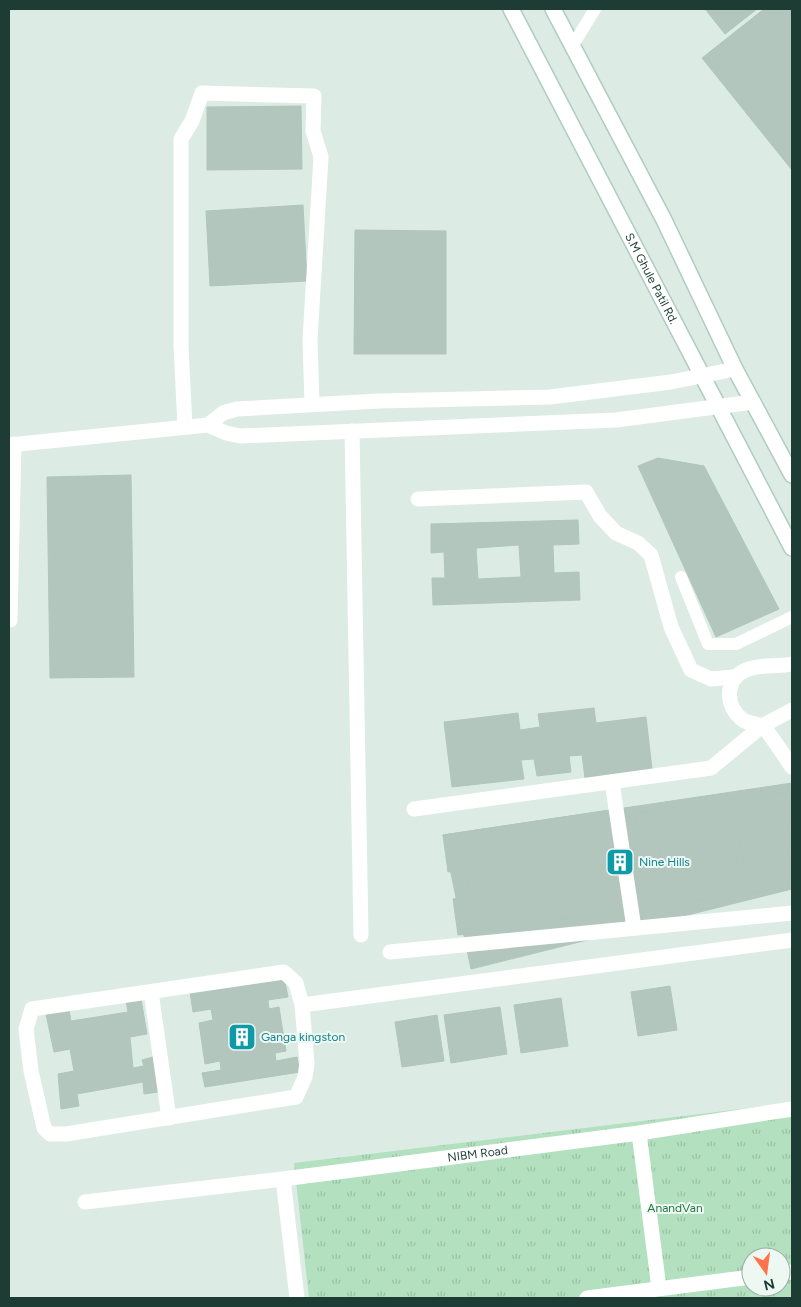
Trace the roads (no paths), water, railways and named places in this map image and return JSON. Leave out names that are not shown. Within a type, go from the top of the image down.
[{"type":"street","name":"S.M Ghule Patil Rd.","points":[[511,9],[702,376],[720,406],[792,548]]},
{"type":"street","points":[[553,9],[664,220],[735,369],[792,475]]},
{"type":"street","points":[[185,427],[181,346],[180,140],[192,120],[202,93],[314,96],[313,131],[321,157],[310,340],[312,404]]},
{"type":"street","points":[[208,425],[223,413],[237,409],[312,404],[550,397],[671,382],[735,369]]},
{"type":"street","points":[[10,620],[11,445],[208,425],[226,433],[240,436],[616,420],[753,402]]},
{"type":"street","points":[[352,431],[361,935]]},
{"type":"street","points":[[418,499],[586,492],[600,516],[616,533],[638,543],[651,555],[671,627],[691,670],[711,679],[734,677],[747,669],[792,664]]},
{"type":"street","points":[[734,677],[729,686],[733,708],[742,720],[762,726],[792,767]]},
{"type":"street","points":[[414,809],[711,768],[762,726],[792,710]]},
{"type":"street","points":[[612,782],[634,928]]},
{"type":"street","points":[[390,952],[792,913]]},
{"type":"street","points":[[302,1005],[792,940]]},
{"type":"street","points":[[284,972],[296,983],[302,1005],[306,1063],[305,1076],[296,1097],[66,1134],[50,1134],[44,1128],[31,1070],[26,1029],[32,1009],[151,992],[284,972]]},
{"type":"street","points":[[151,992],[169,1118]]},
{"type":"street","name":"NIBM Road","points":[[86,1202],[283,1179],[639,1133],[792,1109]]},
{"type":"street","points":[[639,1133],[659,1288]]},
{"type":"street","points":[[283,1179],[298,1298]]},
{"type":"street","points":[[587,1298],[741,1278]]},
{"type":"lane","points":[[573,45],[595,9]]},
{"type":"lane","points":[[681,577],[708,644],[736,644],[792,617]]},
{"type":"place","name":"Nine Hills","points":[[620,862]]},
{"type":"place","name":"Ganga kingston","points":[[242,1037]]},
{"type":"park label","name":"AnandVan","points":[[675,1208]]}]
